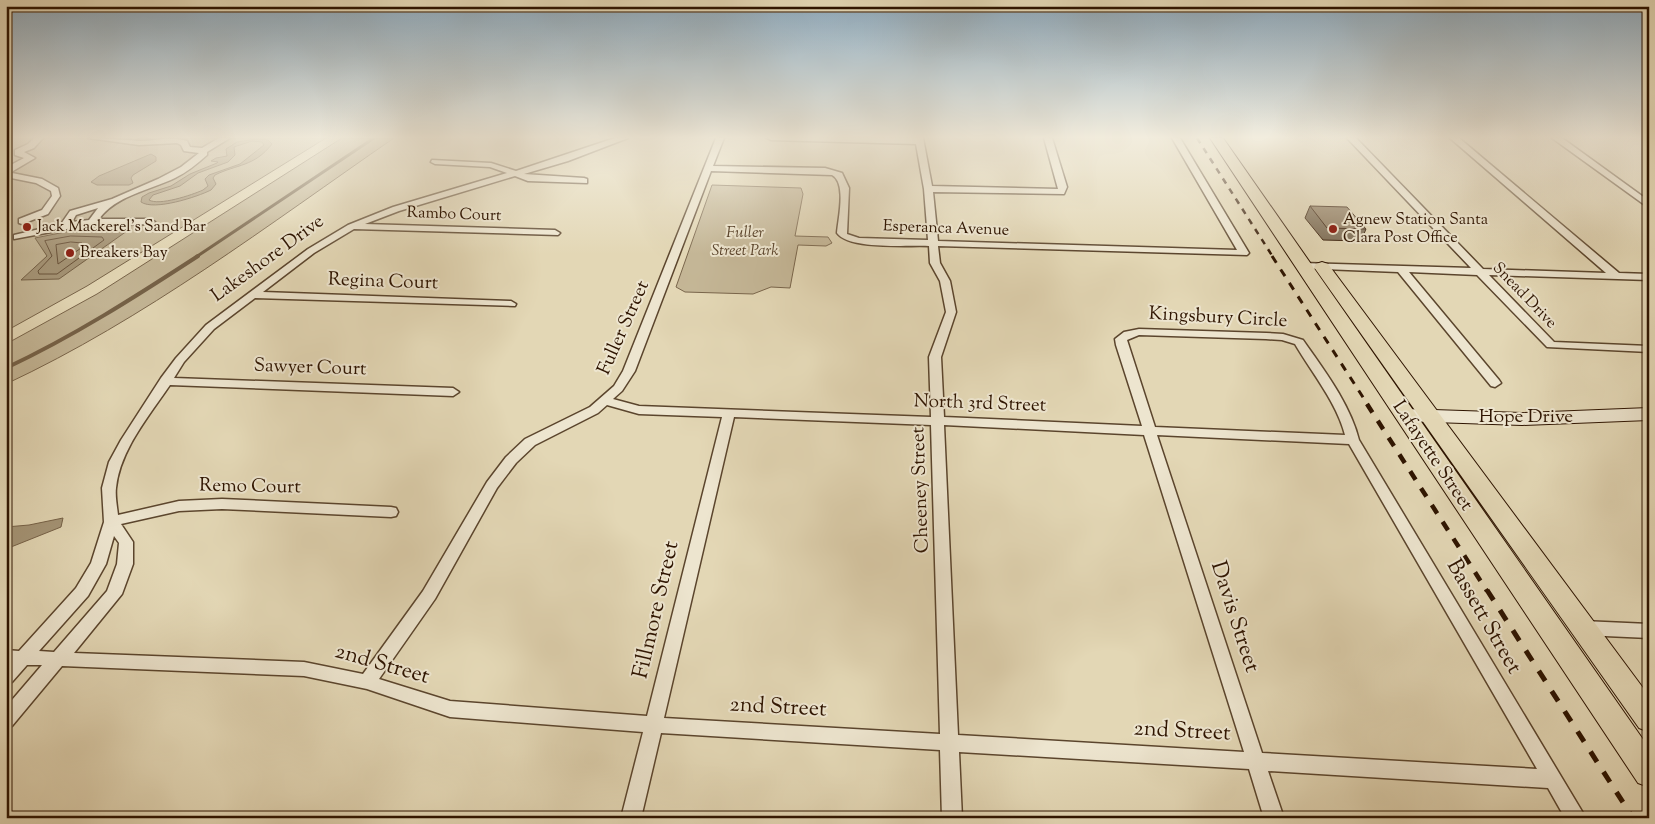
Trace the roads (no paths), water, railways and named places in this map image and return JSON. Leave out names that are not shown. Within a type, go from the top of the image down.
[{"type":"main road","name":"Lafayette Street","points":[[1245,176],[1429,416],[1649,719]]},
{"type":"main road","name":"Lafayette Street","points":[[1312,266],[1404,415],[1649,773]]},
{"type":"street","points":[[92,222],[103,208],[122,197],[171,176]]},
{"type":"street","name":"Lakeshore Drive","points":[[6,677],[15,658],[82,592],[98,564],[110,522],[109,488],[116,462],[127,440],[166,381],[198,338],[311,250],[351,227],[380,215],[508,176]]},
{"type":"street","points":[[528,176],[546,180],[584,181]]},
{"type":"street","name":"Fuller Street","points":[[367,682],[429,596],[492,486],[511,460],[530,442],[594,410],[618,388],[629,371],[706,176]]},
{"type":"street","name":"Esperanca Avenue","points":[[839,176],[842,179],[845,194],[842,229],[844,236],[858,241],[1244,253],[1199,176]]},
{"type":"street","name":"Cheeney Street","points":[[926,176],[935,263],[945,281],[951,312],[945,333],[934,358],[952,818]]},
{"type":"street","points":[[928,189],[1061,192],[1063,188],[1060,176]]},
{"type":"street","name":"Snead Drive","points":[[1388,176],[1551,346],[1649,349]]},
{"type":"street","points":[[1499,176],[1616,276]]},
{"type":"street","points":[[1609,176],[1649,205]]},
{"type":"street","points":[[8,177],[36,180],[55,190],[59,213],[64,225]]},
{"type":"street","points":[[22,220],[122,197]]},
{"type":"street","points":[[367,208],[380,215]]},
{"type":"street","points":[[17,237],[64,225],[92,222],[150,222]]},
{"type":"street","name":"Rambo Court","points":[[351,227],[555,234]]},
{"type":"street","points":[[1312,266],[1649,276]]},
{"type":"street","points":[[1401,269],[1495,383]]},
{"type":"street","name":"Regina Court","points":[[253,295],[511,304]]},
{"type":"street","name":"Kingsbury Circle","points":[[1151,430],[1121,339],[1128,334],[1139,332],[1266,336],[1283,337],[1299,342],[1335,399],[1349,425],[1353,440]]},
{"type":"street","name":"Sawyer Court","points":[[166,381],[453,392]]},
{"type":"street","name":"North 3rd Street","points":[[606,401],[638,410],[937,421],[1353,440]]},
{"type":"street","name":"Fillmore Street","points":[[631,818],[728,414]]},
{"type":"street","name":"Hope Drive","points":[[1404,415],[1522,419],[1649,414]]},
{"type":"street","name":"Davis Street","points":[[1151,430],[1274,818]]},
{"type":"street","name":"Bassett Street","points":[[1353,440],[1576,818]]},
{"type":"street","name":"Remo Court","points":[[110,522],[179,506],[214,504],[391,512]]},
{"type":"street","points":[[6,720],[114,594],[125,564],[126,542],[110,522]]},
{"type":"street","points":[[1583,628],[1649,631]]},
{"type":"street","name":"2nd Street","points":[[15,658],[304,669],[367,682],[450,709],[654,725],[1552,778]]},
{"type":"water","points":[[98,176],[132,176],[133,183],[129,185],[97,185],[91,182]]},
{"type":"water","points":[[186,176],[193,176],[180,186],[153,195],[149,200],[168,201],[203,190],[208,186],[205,179],[208,176],[214,176],[216,184],[205,193],[186,199],[155,205],[141,202],[142,197],[149,193],[171,186]]},
{"type":"water","name":"Breakers Bay","points":[[70,231],[127,231],[59,279],[21,280],[47,256],[35,238]]},
{"type":"water","points":[[63,518],[61,527],[6,549],[6,527],[29,525]]},
{"type":"waterway","points":[[196,257],[316,176]]},
{"type":"waterway","points":[[6,368],[80,329],[198,256]]},
{"type":"railway","points":[[1222,176],[1273,257]]},
{"type":"railway","points":[[1272,256],[1368,405]]},
{"type":"railway","points":[[1367,404],[1487,591]]},
{"type":"railway","points":[[1487,590],[1633,818]]},
{"type":"place","name":"Jack Mackerel's Sand Bar","points":[[27,227]]},
{"type":"place","name":"Agnew Station Santa Clara Post Office","points":[[1333,229]]},
{"type":"place","name":"Breakers Bay","points":[[70,253]]},
{"type":"park label","name":"Fuller Street Park","points":[[745,242]]}]
